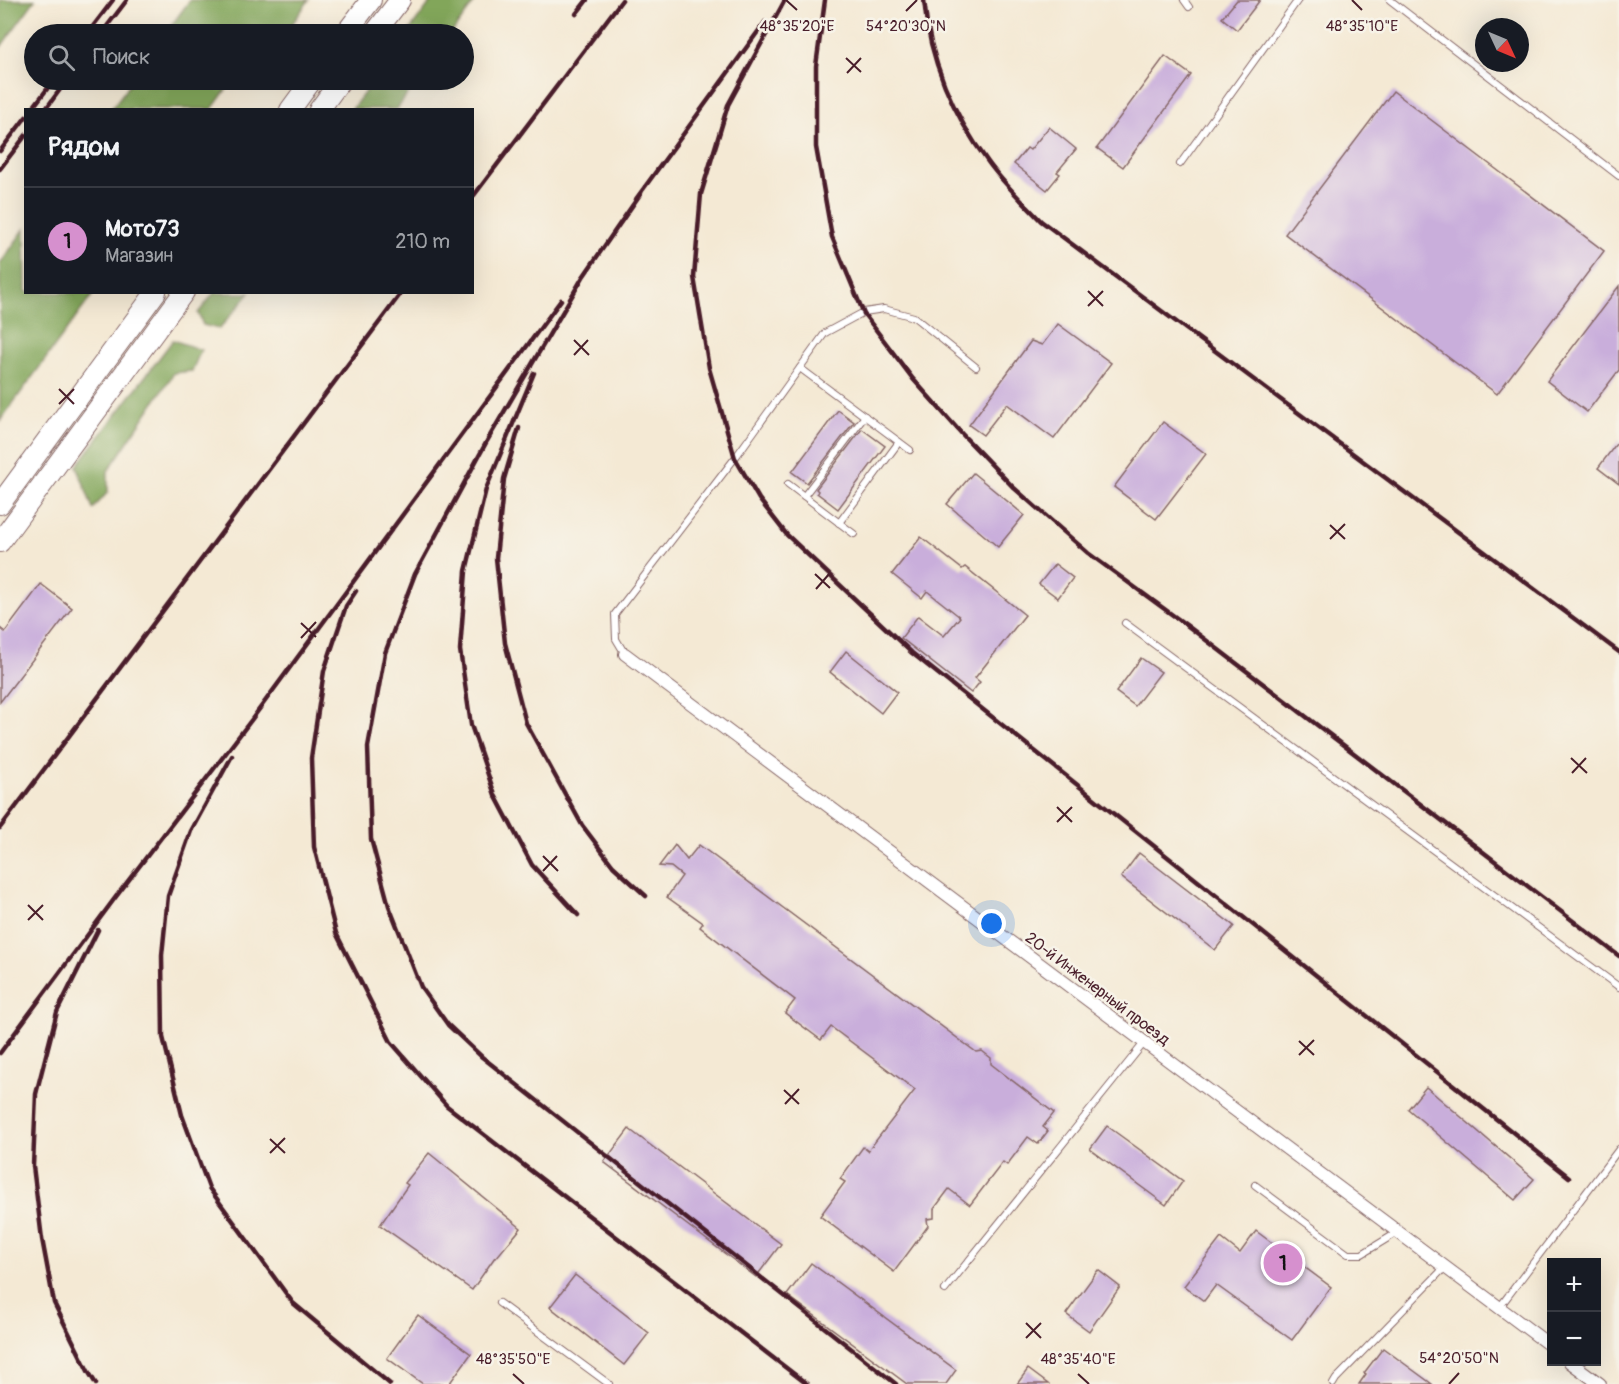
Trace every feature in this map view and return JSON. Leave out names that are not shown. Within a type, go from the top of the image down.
[{"type":"highway","points":[[353,24],[371,0]]},
{"type":"highway","points":[[382,24],[400,0]]},
{"type":"highway","points":[[291,108],[305,90]]},
{"type":"highway","points":[[320,108],[334,90]]},
{"type":"highway","points":[[0,504],[155,294]]},
{"type":"highway","points":[[0,542],[183,294]]},
{"type":"street","name":"20-й Инженерный проезд","points":[[625,654],[1547,1344]]},
{"type":"street","points":[[1575,1366],[1600,1384]]},
{"type":"lane","points":[[1184,0],[1189,7]]},
{"type":"lane","points":[[1180,164],[1298,0]]},
{"type":"lane","points":[[1390,0],[1619,176]]},
{"type":"lane","points":[[625,654],[616,639],[615,614],[735,458],[825,333],[864,312],[884,309],[914,317],[976,366]]},
{"type":"lane","points":[[800,368],[910,450]]},
{"type":"lane","points":[[804,496],[865,416]]},
{"type":"lane","points":[[839,523],[899,442]]},
{"type":"lane","points":[[788,484],[854,534]]},
{"type":"lane","points":[[1125,623],[1619,987]]},
{"type":"lane","points":[[945,1290],[1144,1042]]},
{"type":"lane","points":[[1499,1308],[1619,1149]]},
{"type":"lane","points":[[1254,1185],[1348,1254],[1362,1254],[1398,1232]]},
{"type":"lane","points":[[1333,1384],[1445,1268]]},
{"type":"lane","points":[[499,1303],[609,1384]]},
{"type":"green space","points":[[0,0],[35,0],[0,48]]},
{"type":"green space","points":[[190,0],[309,0],[292,24],[172,24]]},
{"type":"green space","points":[[432,0],[476,0],[458,24],[414,24]]},
{"type":"green space","points":[[125,90],[226,90],[213,108],[112,108]]},
{"type":"green space","points":[[366,90],[411,90],[398,108],[353,108]]},
{"type":"green space","points":[[24,229],[24,294],[93,294],[0,421],[0,264]]},
{"type":"green space","points":[[213,294],[249,294],[219,329],[203,325],[198,313]]},
{"type":"green space","points":[[173,340],[201,350],[192,371],[174,373],[108,471],[108,492],[93,509],[77,466]]},
{"type":"building","points":[[1237,0],[1260,0],[1237,30],[1222,18]]},
{"type":"building","points":[[1165,56],[1191,75],[1123,167],[1097,148]]},
{"type":"building","points":[[1393,91],[1604,251],[1497,394],[1285,234]]},
{"type":"building","points":[[1049,127],[1076,149],[1057,172],[1060,174],[1047,190],[1014,164],[1027,148],[1030,150]]},
{"type":"building","points":[[1619,286],[1619,370],[1587,412],[1547,381]]},
{"type":"building","points":[[1058,324],[1111,363],[1054,439],[1007,404],[983,435],[969,425],[1031,341],[1042,345]]},
{"type":"building","points":[[838,410],[854,422],[807,483],[792,472]]},
{"type":"building","points":[[1163,422],[1206,454],[1156,519],[1114,487]]},
{"type":"building","points":[[862,429],[885,446],[838,509],[817,493],[816,489]]},
{"type":"building","points":[[1619,440],[1619,484],[1598,468]]},
{"type":"building","points":[[973,473],[1024,515],[998,547],[947,504]]},
{"type":"building","points":[[921,537],[962,569],[965,567],[1025,615],[975,678],[980,682],[971,693],[901,638],[918,616],[944,636],[960,617],[927,591],[922,598],[892,574]]},
{"type":"building","points":[[1055,564],[1073,578],[1058,598],[1039,584]]},
{"type":"building","points":[[41,584],[72,608],[0,702],[0,628],[5,632]]},
{"type":"building","points":[[846,651],[897,692],[881,713],[830,672]]},
{"type":"building","points":[[1141,658],[1161,672],[1135,706],[1116,692]]},
{"type":"building","points":[[675,845],[687,860],[699,845],[976,1052],[982,1051],[991,1058],[991,1064],[1054,1113],[1043,1127],[1048,1131],[1038,1144],[1028,1137],[1007,1165],[1003,1162],[970,1205],[949,1189],[934,1209],[934,1218],[927,1219],[928,1226],[894,1272],[820,1216],[845,1182],[840,1179],[863,1147],[868,1151],[915,1090],[831,1027],[821,1040],[785,1013],[795,1000],[700,927],[703,923],[667,897],[682,876],[671,867],[659,866]]},
{"type":"building","points":[[1139,853],[1234,926],[1215,950],[1121,877]]},
{"type":"building","points":[[1426,1087],[1534,1179],[1515,1200],[1408,1109]]},
{"type":"building","points":[[1107,1126],[1183,1181],[1166,1205],[1090,1149]]},
{"type":"building","points":[[629,1129],[781,1244],[756,1277],[604,1162]]},
{"type":"building","points":[[429,1153],[521,1228],[495,1257],[472,1290],[380,1225],[408,1185],[405,1183]]},
{"type":"building","points":[[1256,1231],[1331,1287],[1292,1340],[1216,1285],[1204,1301],[1184,1286],[1221,1238],[1240,1253]]},
{"type":"building","points":[[811,1263],[956,1370],[946,1384],[907,1384],[787,1295]]},
{"type":"building","points":[[1098,1270],[1120,1287],[1089,1331],[1066,1314]]},
{"type":"building","points":[[575,1275],[649,1333],[624,1365],[550,1307]]},
{"type":"building","points":[[418,1315],[471,1354],[449,1384],[423,1384],[387,1358]]},
{"type":"building","points":[[1383,1348],[1432,1384],[1359,1384],[1366,1374],[1364,1373]]},
{"type":"building","points":[[1028,1369],[1048,1384],[1017,1384]]},
{"type":"railway","points":[[95,24],[113,0]]},
{"type":"railway","points":[[109,24],[127,0]]},
{"type":"railway","points":[[576,14],[587,0]]},
{"type":"railway","points":[[474,195],[622,0]]},
{"type":"railway","points":[[785,0],[728,105],[701,194],[694,277],[709,368],[735,458],[759,499],[787,535],[912,653],[1569,1177]]},
{"type":"railway","points":[[825,0],[816,66],[816,147],[832,237],[864,314],[913,379],[1013,487],[1088,553],[1189,627],[1619,956]]},
{"type":"railway","points":[[924,0],[937,65],[964,125],[994,170],[1041,221],[1619,652]]},
{"type":"railway","points":[[636,199],[765,22]]},
{"type":"railway","points":[[33,108],[46,90]]},
{"type":"railway","points":[[46,108],[60,90]]},
{"type":"railway","points":[[0,151],[24,120]]},
{"type":"railway","points":[[0,169],[24,138]]},
{"type":"railway","points":[[641,193],[583,277],[487,441],[415,574],[385,653],[368,747],[371,839],[389,906],[421,987],[448,1025],[482,1057],[896,1384]]},
{"type":"railway","points":[[0,828],[400,294]]},
{"type":"railway","points":[[0,1053],[252,719],[561,300]]},
{"type":"railway","points":[[534,373],[486,489],[466,571],[460,650],[471,725],[495,795],[532,865],[578,915]]},
{"type":"railway","points":[[519,428],[504,479],[496,558],[505,643],[526,723],[582,825],[613,866],[646,896]]},
{"type":"railway","points":[[356,591],[346,606],[324,671],[311,758],[314,847],[336,933],[391,1042],[447,1106],[807,1384]]},
{"type":"railway","points":[[232,756],[191,831],[168,896],[162,955],[163,1037],[182,1115],[209,1188],[293,1303],[390,1384]]},
{"type":"railway","points":[[96,1384],[54,1303],[42,1239],[33,1166],[36,1094],[57,1012],[98,930]]},
{"type":"place","name":"Мото73","points":[[1283,1263]]}]
